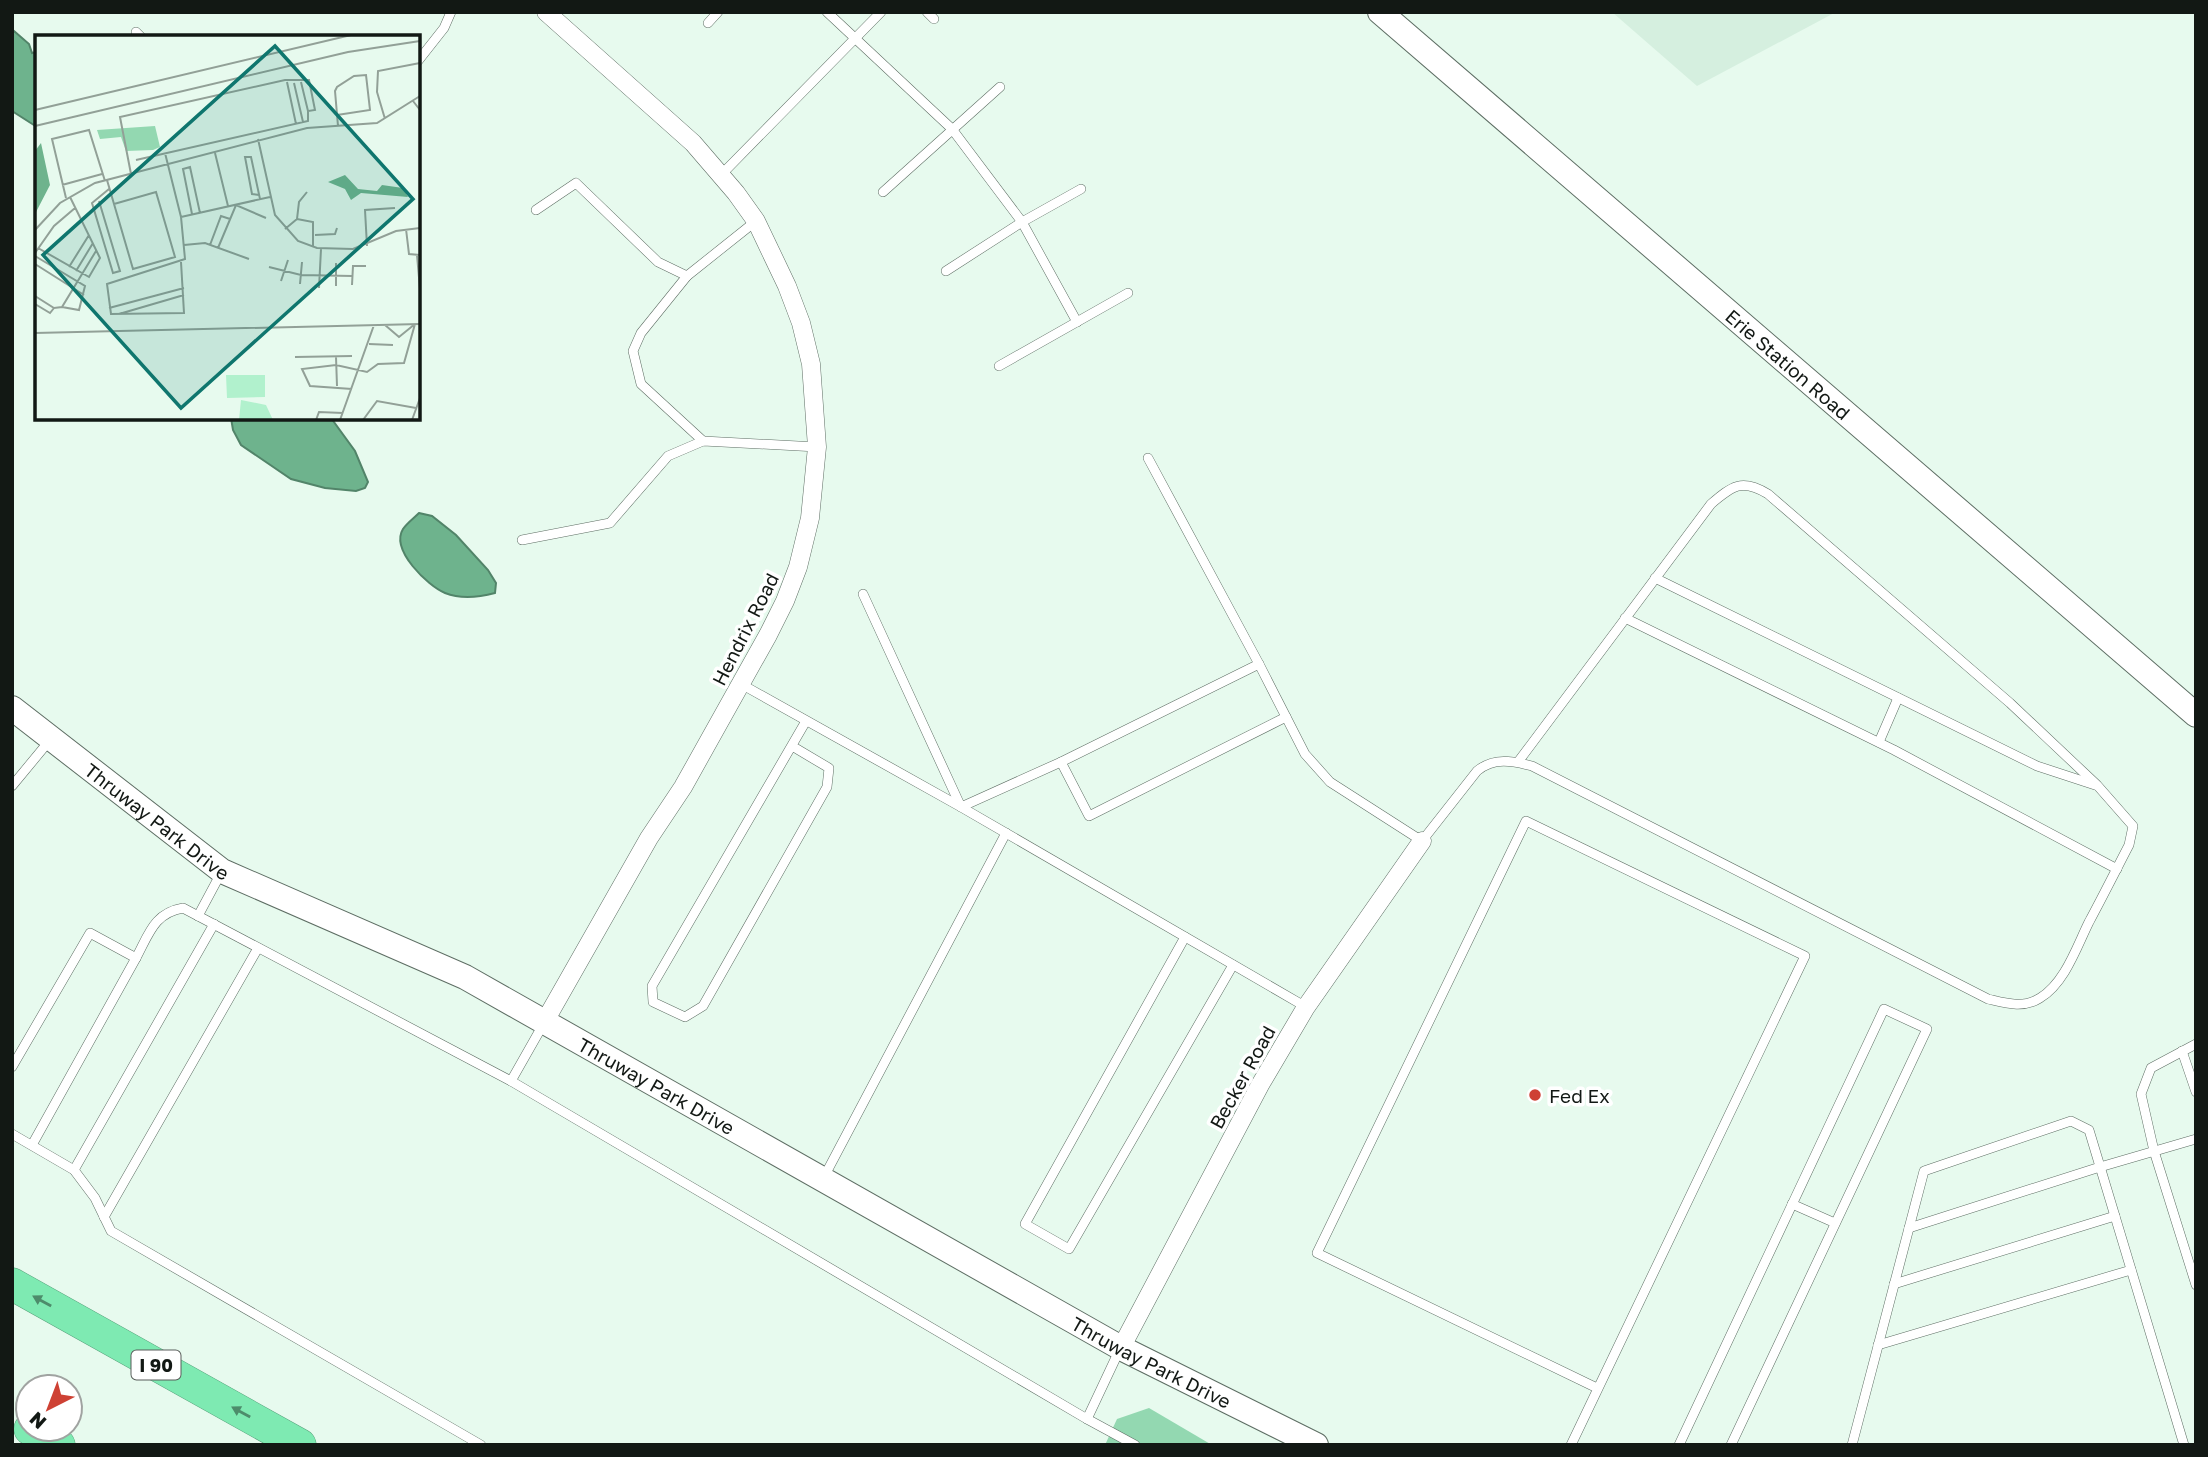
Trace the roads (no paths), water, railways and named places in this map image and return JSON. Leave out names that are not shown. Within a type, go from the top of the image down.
[{"type":"highway","name":"I 90","points":[[12,1284],[300,1445]]},
{"type":"main road","name":"Erie Station Road","points":[[1380,12],[2196,715]]},
{"type":"main road","name":"Thruway Park Drive","points":[[12,708],[222,871],[465,977],[1121,1348],[1316,1445]]},
{"type":"street","name":"Hendrix Road","points":[[545,12],[693,143],[756,221],[787,286],[801,323],[811,364],[817,447],[811,508],[798,567],[774,624],[683,787],[649,838],[545,1021]]},
{"type":"street","name":"Becker Road","points":[[1121,1348],[1260,1084],[1306,1007],[1422,841]]},
{"type":"lane","points":[[420,59],[444,29],[451,12]]},
{"type":"lane","points":[[708,23],[718,12]]},
{"type":"lane","points":[[827,12],[952,129],[1022,222],[1077,322]]},
{"type":"lane","points":[[721,175],[881,12]]},
{"type":"lane","points":[[883,192],[1000,87]]},
{"type":"lane","points":[[536,210],[576,183],[658,262],[687,275]]},
{"type":"lane","points":[[946,271],[1022,222],[1082,189]]},
{"type":"lane","points":[[703,441],[641,384],[633,351],[641,333],[687,275],[756,221]]},
{"type":"lane","points":[[999,366],[1128,293]]},
{"type":"lane","points":[[522,540],[610,523],[668,456],[703,441],[817,447]]},
{"type":"lane","points":[[1148,458],[1305,754],[1330,782],[1422,841],[1484,765],[1497,761],[1518,762],[1532,766],[1988,999],[2014,1005],[2027,1004],[2053,987],[2129,845],[2133,826],[2097,785],[2010,703],[1768,494],[1745,485],[1735,486],[1711,504],[1518,762]]},
{"type":"lane","points":[[1655,578],[2037,766],[2097,785]]},
{"type":"lane","points":[[863,594],[961,807]]},
{"type":"lane","points":[[1625,618],[1879,742],[2117,869]]},
{"type":"lane","points":[[961,807],[1060,762],[1259,664]]},
{"type":"lane","points":[[741,684],[961,807],[1306,1007]]},
{"type":"lane","points":[[1879,742],[1898,698]]},
{"type":"lane","points":[[1060,762],[1089,816],[1286,717]]},
{"type":"lane","points":[[792,746],[829,768],[827,787],[703,1006],[685,1017],[653,1002],[652,986],[806,721]]},
{"type":"lane","points":[[12,786],[51,739]]},
{"type":"lane","points":[[1571,1445],[1805,956],[1526,821],[1317,1253],[1597,1388]]},
{"type":"lane","points":[[823,1179],[1006,833]]},
{"type":"lane","points":[[198,916],[222,871]]},
{"type":"lane","points":[[32,1145],[157,920],[168,911],[183,908],[511,1081],[1135,1445]]},
{"type":"lane","points":[[74,1170],[214,924]]},
{"type":"lane","points":[[12,1067],[90,933],[136,958]]},
{"type":"lane","points":[[1185,937],[1025,1224],[1069,1250],[1233,965]]},
{"type":"lane","points":[[104,1217],[258,948]]},
{"type":"lane","points":[[1679,1445],[1884,1009],[1927,1029],[1731,1445]]},
{"type":"lane","points":[[511,1081],[545,1021]]},
{"type":"lane","points":[[2196,1044],[2151,1068],[2141,1094],[2154,1152],[2196,1285]]},
{"type":"lane","points":[[2182,1051],[2196,1092]]},
{"type":"lane","points":[[1852,1445],[1924,1171],[2071,1121],[2089,1130],[2184,1445]]},
{"type":"lane","points":[[12,1134],[74,1170],[95,1198],[111,1231],[481,1445]]},
{"type":"lane","points":[[1909,1228],[2196,1139]]},
{"type":"lane","points":[[1792,1204],[1835,1223]]},
{"type":"lane","points":[[1894,1284],[2115,1216]]},
{"type":"lane","points":[[1878,1345],[2131,1270]]},
{"type":"lane","points":[[1087,1419],[1121,1348]]},
{"type":"place","name":"Fed Ex","points":[[1535,1095]]}]
